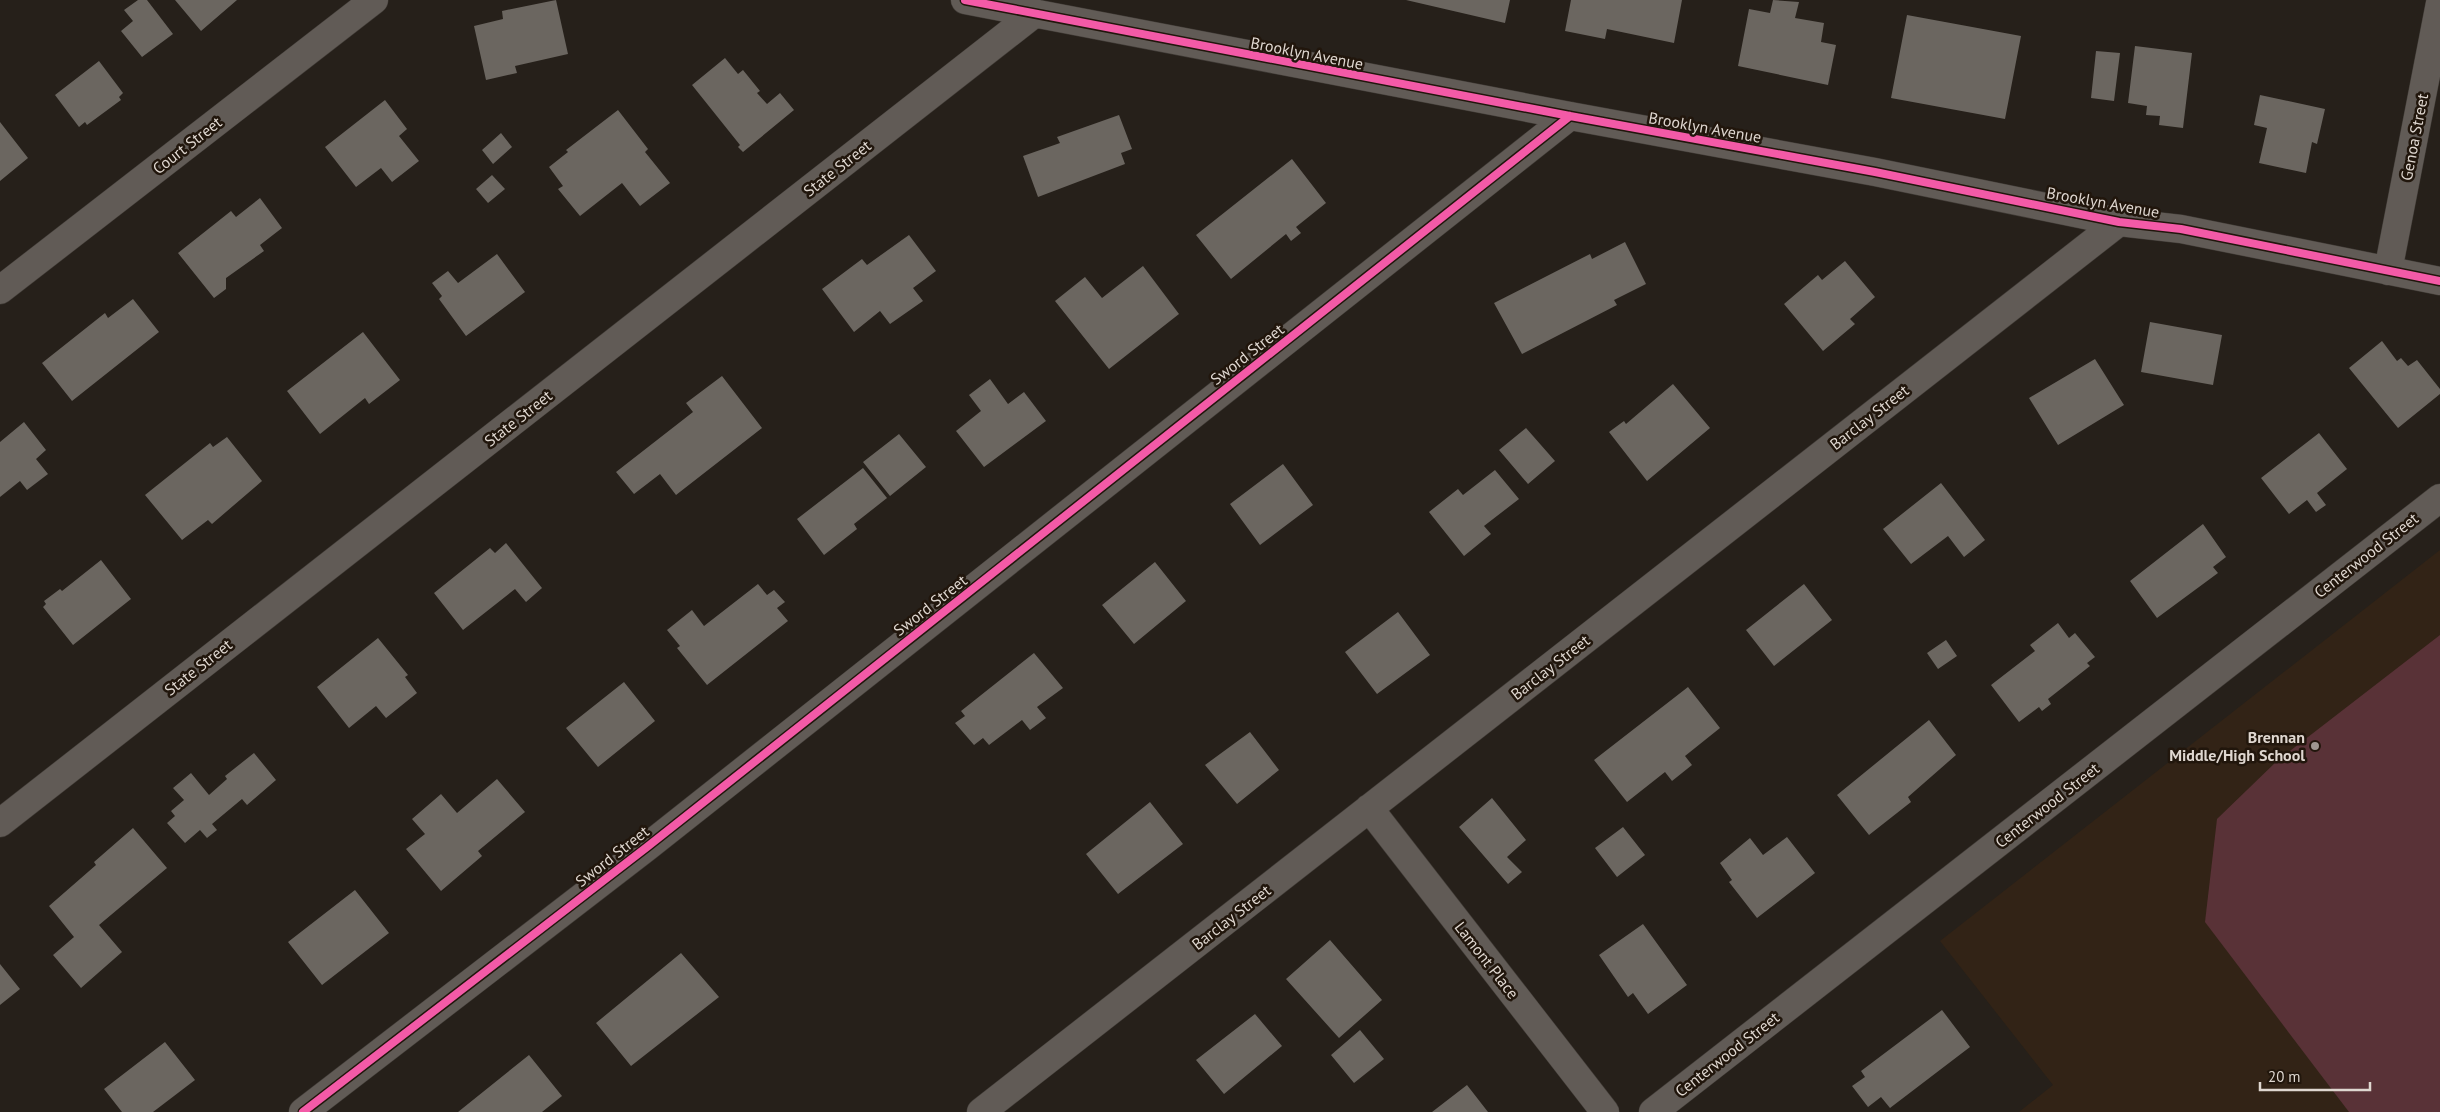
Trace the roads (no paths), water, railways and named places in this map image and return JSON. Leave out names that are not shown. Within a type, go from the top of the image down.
[{"type":"street","name":"Court Street","points":[[0,290],[374,0]]},
{"type":"street","name":"Brooklyn Avenue","points":[[965,0],[1570,116],[1875,172],[2119,222],[2181,229],[2440,281]]},
{"type":"street","name":"Genoa Street","points":[[2388,271],[2440,3]]},
{"type":"street","name":"State Street","points":[[0,823],[1035,13]]},
{"type":"street","name":"Sword Street","points":[[303,1112],[655,840],[1570,116]]},
{"type":"street","name":"Barclay Street","points":[[981,1112],[2119,222]]},
{"type":"street","name":"Centerwood Street","points":[[1653,1112],[2440,498]]},
{"type":"street","name":"Lamont Place","points":[[1369,808],[1605,1112]]},
{"type":"place","name":"Brennan Middle/High School","points":[[2315,746]]}]
